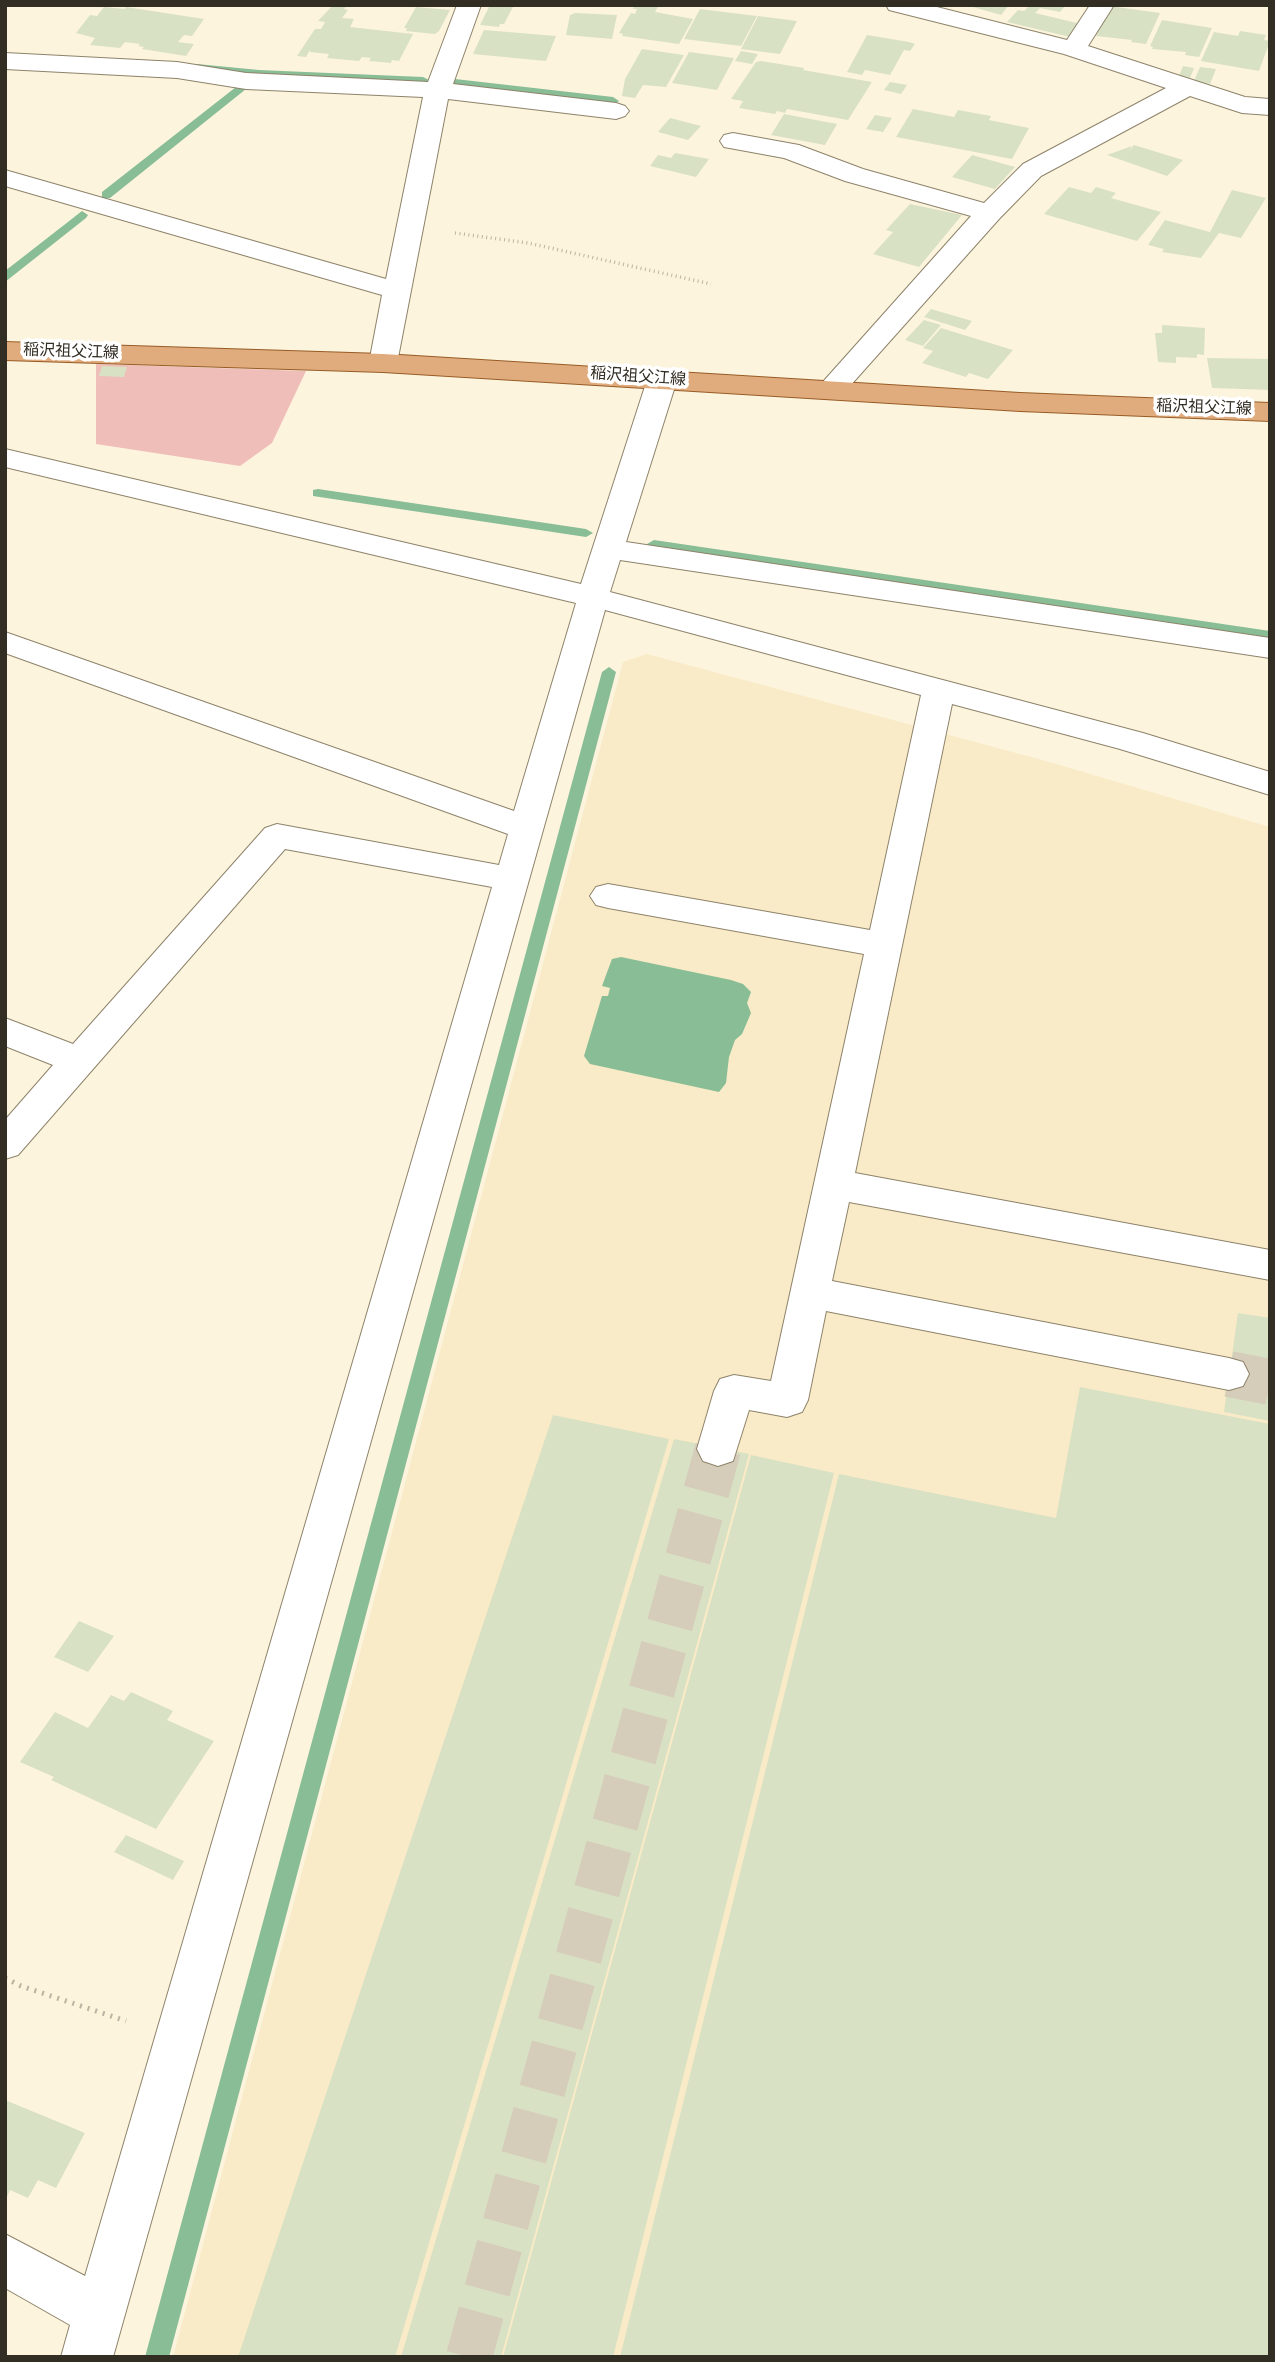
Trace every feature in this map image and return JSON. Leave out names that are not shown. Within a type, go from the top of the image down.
[{"type":"main road","name":"稲沢祖父江線","points":[[5,351],[383,363],[1020,402],[1270,412]]},
{"type":"street","points":[[383,363],[437,92],[470,5]]},
{"type":"street","points":[[898,5],[1073,49],[1242,105],[1270,107]]},
{"type":"street","points":[[1073,49],[1102,5]]},
{"type":"street","points":[[5,61],[177,70],[246,81],[426,89],[615,111]]},
{"type":"street","points":[[831,390],[1032,170],[1188,87]]},
{"type":"street","points":[[733,141],[790,151],[854,175],[989,214]]},
{"type":"street","points":[[5,178],[398,291]]},
{"type":"street","points":[[5,2260],[94,2335],[593,597],[662,380]]},
{"type":"street","points":[[5,457],[593,597],[1131,741],[1270,784]]},
{"type":"street","points":[[608,549],[1270,648]]},
{"type":"street","points":[[5,642],[527,828]]},
{"type":"street","points":[[718,1448],[734,1391],[787,1400],[939,689]]},
{"type":"street","points":[[5,1144],[277,836],[512,879]]},
{"type":"street","points":[[608,896],[884,945]]},
{"type":"street","points":[[5,1031],[79,1061]]},
{"type":"street","points":[[833,1184],[1270,1265]]},
{"type":"street","points":[[810,1292],[1229,1374]]},
{"type":"path","points":[[410,228],[528,243],[711,284]]},
{"type":"path","points":[[5,1978],[21,1986],[179,2039]]},
{"type":"shaded area","points":[[96,364],[306,371],[272,443],[240,466],[96,444]]},
{"type":"shaded area","points":[[647,654],[1046,761],[1270,827],[1270,2357],[173,2357],[623,662]]},
{"type":"shaded area","points":[[621,957],[731,980],[743,984],[751,992],[747,1003],[751,1013],[742,1034],[735,1040],[729,1057],[726,1083],[719,1092],[590,1064],[584,1056],[602,996],[608,996],[610,988],[602,986],[612,959]]},
{"type":"building","points":[[333,5],[347,5],[344,9],[348,10],[342,18],[354,19],[350,27],[413,34],[399,61],[369,61],[371,58],[362,57],[359,61],[327,58],[329,54],[310,50],[306,57],[297,56],[315,29],[321,29],[325,22],[318,21]]},
{"type":"building","points":[[490,5],[514,5],[504,24],[499,27],[480,25]]},
{"type":"building","points":[[635,5],[659,5],[655,12],[693,19],[679,44],[622,36],[623,34],[619,33],[631,13],[635,14]]},
{"type":"building","points":[[966,5],[1009,5],[1001,15]]},
{"type":"building","points":[[1030,5],[1066,5],[1060,12],[1040,8],[1035,13],[1081,24],[1070,37],[1007,22],[1018,10],[1024,11]]},
{"type":"building","points":[[1109,6],[1160,13],[1146,44],[1096,36]]},
{"type":"building","points":[[104,7],[126,7],[204,19],[192,36],[184,35],[178,42],[194,44],[186,56],[142,49],[144,47],[138,46],[140,44],[125,42],[120,48],[90,45],[95,38],[76,33],[90,15],[97,16]]},
{"type":"building","points":[[416,7],[450,10],[435,34],[406,31],[407,28],[404,28]]},
{"type":"building","points":[[700,9],[757,16],[741,46],[684,39]]},
{"type":"building","points":[[570,15],[617,15],[612,39],[566,35]]},
{"type":"building","points":[[758,16],[797,21],[780,54],[741,49]]},
{"type":"building","points":[[1162,20],[1212,28],[1199,57],[1185,55],[1186,52],[1152,49],[1150,46]]},
{"type":"building","points":[[484,30],[556,36],[546,61],[473,54]]},
{"type":"building","points":[[1240,31],[1266,35],[1264,40],[1270,41],[1259,71],[1201,61],[1214,32],[1238,36]]},
{"type":"building","points":[[867,35],[915,44],[910,51],[904,50],[890,75],[865,70],[862,75],[847,72]]},
{"type":"building","points":[[642,49],[684,55],[666,87],[643,85],[635,98],[622,96],[625,79]]},
{"type":"building","points":[[741,51],[758,54],[752,64],[735,61]]},
{"type":"building","points":[[689,52],[734,58],[717,90],[672,83]]},
{"type":"building","points":[[756,62],[872,82],[848,120],[787,109],[785,113],[777,111],[775,114],[739,108],[743,101],[731,99]]},
{"type":"building","points":[[1183,66],[1194,68],[1190,78],[1179,76]]},
{"type":"building","points":[[1200,67],[1216,69],[1210,84],[1194,81]]},
{"type":"building","points":[[890,82],[907,85],[901,94],[884,90]]},
{"type":"building","points":[[913,109],[954,117],[958,110],[991,116],[989,120],[1029,128],[1012,159],[896,137]]},
{"type":"building","points":[[784,114],[837,124],[825,145],[771,135]]},
{"type":"building","points":[[875,115],[892,118],[883,132],[866,129]]},
{"type":"building","points":[[670,118],[701,126],[688,140],[658,132]]},
{"type":"building","points":[[1134,145],[1183,160],[1167,176],[1107,155],[1132,146],[1129,151]]},
{"type":"building","points":[[675,153],[709,159],[696,177],[650,166],[658,155],[671,158]]},
{"type":"building","points":[[972,155],[1015,167],[995,189],[952,177]]},
{"type":"building","points":[[1069,187],[1091,193],[1096,187],[1116,193],[1111,198],[1161,212],[1137,241],[1044,214]]},
{"type":"building","points":[[1232,190],[1266,198],[1241,238],[1219,233],[1201,258],[1162,252],[1164,249],[1148,245],[1165,220],[1210,232]]},
{"type":"building","points":[[910,204],[962,215],[919,267],[873,254],[893,232],[886,230]]},
{"type":"building","points":[[931,309],[972,321],[965,330],[924,317]]},
{"type":"building","points":[[924,320],[941,325],[923,346],[905,340]]},
{"type":"building","points":[[1162,325],[1205,328],[1204,355],[1197,354],[1197,358],[1176,357],[1176,363],[1158,362],[1155,333],[1162,333]]},
{"type":"building","points":[[941,328],[1013,350],[988,379],[969,373],[966,377],[922,363],[933,351],[923,348]]},
{"type":"building","points":[[1207,358],[1270,359],[1270,390],[1212,388]]},
{"type":"building","points":[[102,366],[127,367],[124,377],[99,376]]},
{"type":"building","points":[[1238,1313],[1270,1318],[1270,1421],[1224,1412]]},
{"type":"building","points":[[1080,1387],[1270,1424],[1270,2357],[620,2357],[839,1474],[1056,1518]]},
{"type":"building","points":[[553,1415],[669,1439],[395,2357],[238,2357]]},
{"type":"building","points":[[674,1439],[749,1454],[501,2357],[401,2357]]},
{"type":"building","points":[[751,1455],[834,1473],[613,2357],[503,2357]]},
{"type":"building","points":[[79,1621],[114,1636],[88,1672],[54,1657]]},
{"type":"building","points":[[131,1692],[173,1711],[167,1720],[214,1741],[156,1829],[51,1780],[54,1777],[20,1762],[55,1712],[88,1728],[111,1695],[124,1701]]},
{"type":"building","points":[[126,1835],[184,1861],[173,1880],[114,1852]]},
{"type":"building","points":[[5,2100],[85,2133],[56,2188],[38,2180],[28,2198],[10,2190],[5,2201]]},
{"type":"waterway","points":[[197,67],[259,73],[423,80]]},
{"type":"waterway","points":[[455,82],[613,101]]},
{"type":"waterway","points":[[106,195],[240,89]]},
{"type":"waterway","points":[[5,278],[82,215]]},
{"type":"waterway","points":[[318,493],[586,533]]},
{"type":"waterway","points":[[654,544],[1270,636]]},
{"type":"waterway","points":[[157,2357],[609,672]]},
{"type":"tunnel","points":[[1229,1374],[1270,1382]]},
{"type":"tunnel","points":[[469,2357],[718,1449]]}]
